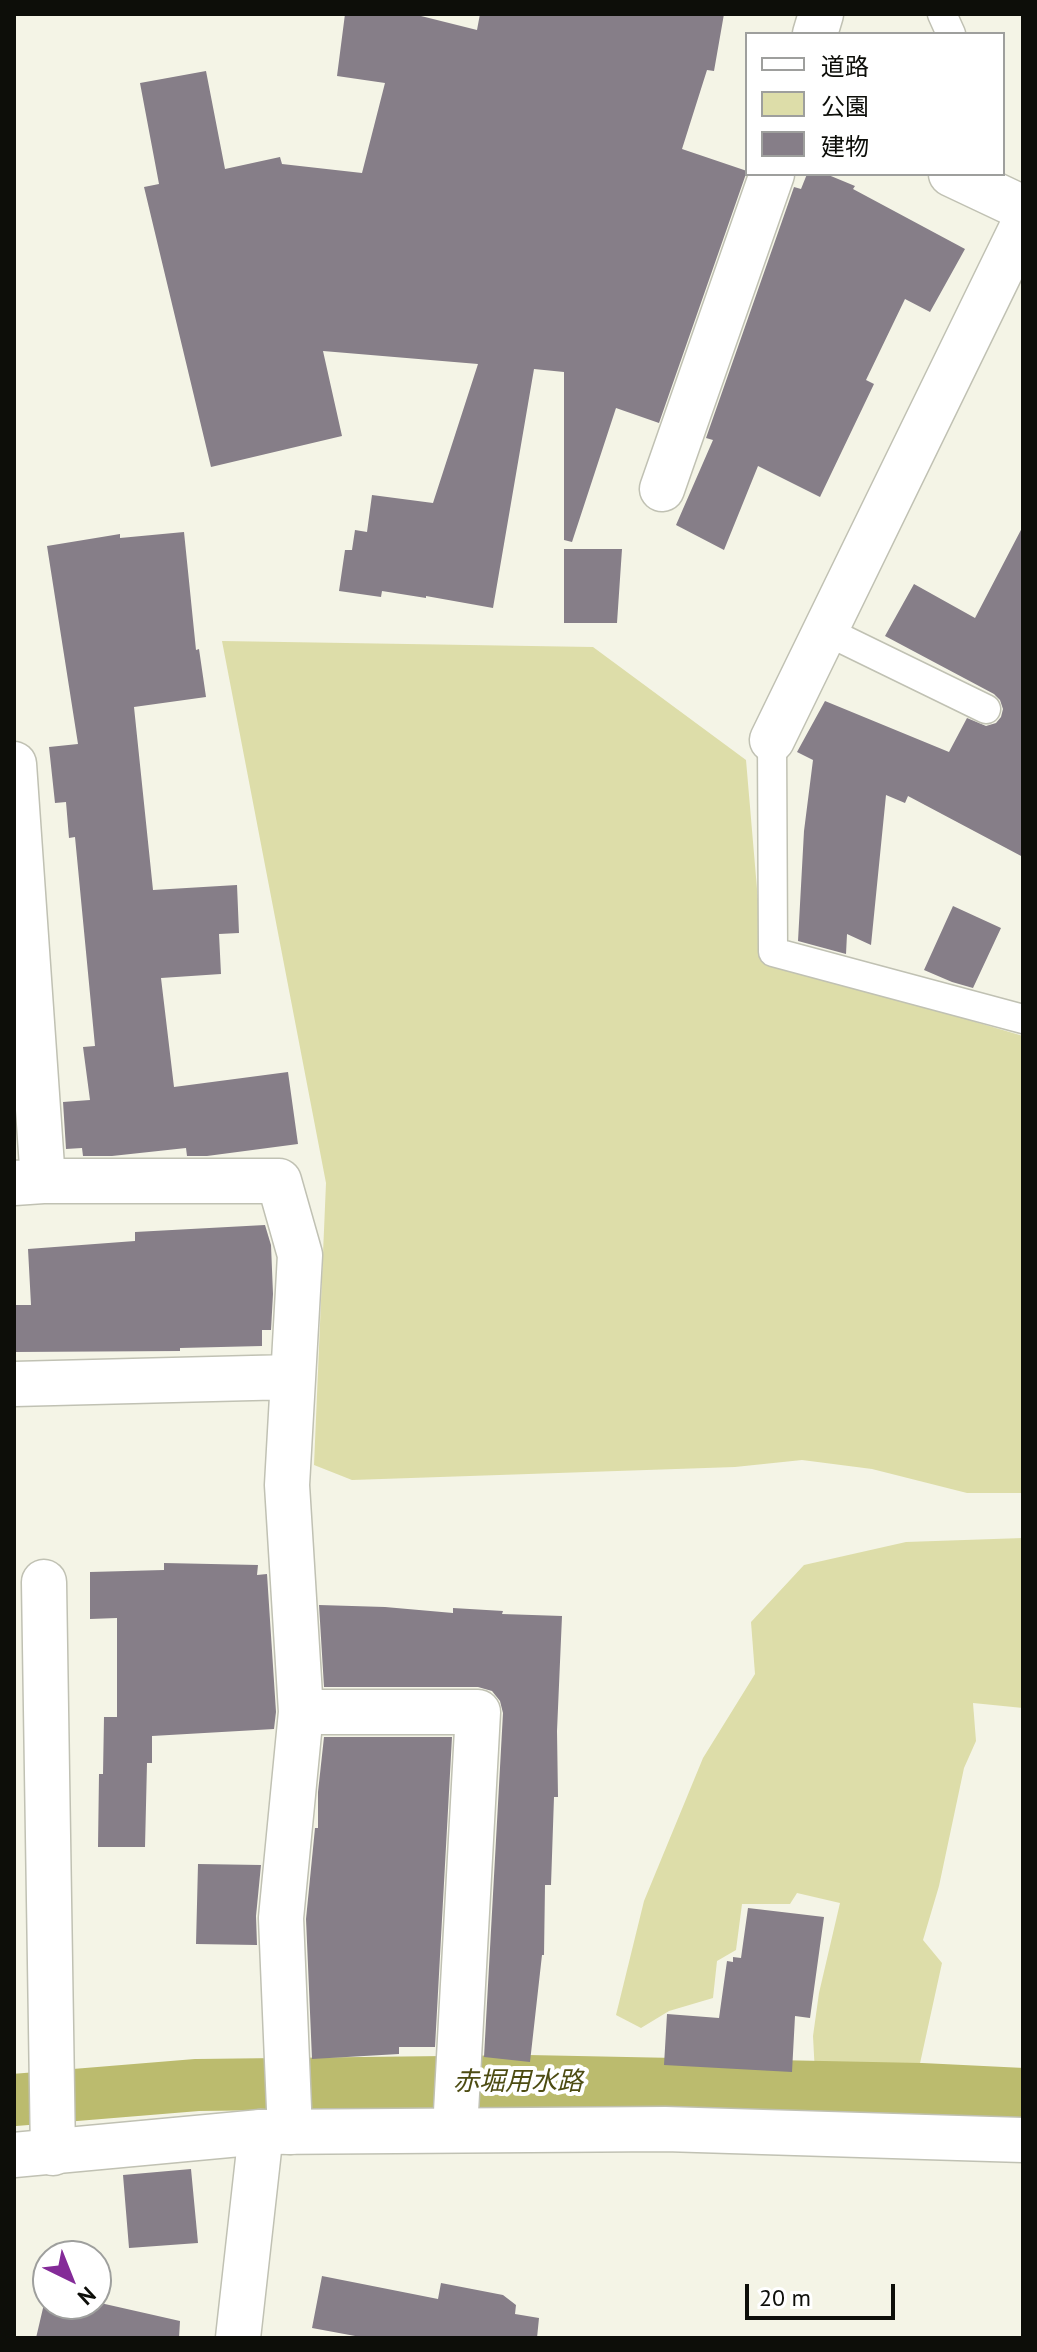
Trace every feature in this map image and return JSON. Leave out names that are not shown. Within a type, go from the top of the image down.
[{"type":"street","points":[[662,489],[771,176]]},
{"type":"street","points":[[955,176],[1023,208]]},
{"type":"street","points":[[772,740],[1023,225]]},
{"type":"street","points":[[14,764],[28,1182],[279,1181],[300,1255],[287,1485],[301,1712],[281,1918],[275,2132],[238,2338]]},
{"type":"street","points":[[14,1384],[292,1377]]},
{"type":"street","points":[[44,1582],[34,2154],[275,2132],[665,2129],[1023,2140]]},
{"type":"street","points":[[301,1712],[478,1712],[455,2130]]},
{"type":"lane","points":[[826,631],[986,709]]},
{"type":"lane","points":[[772,740],[773,952],[1023,1019]]},
{"type":"green space","points":[[222,641],[593,647],[746,760],[763,959],[1023,1036],[1023,1493],[967,1493],[872,1469],[802,1460],[735,1467],[352,1480],[314,1465],[326,1183]]},
{"type":"green space","points":[[1023,1538],[1023,1708],[973,1703],[976,1741],[964,1768],[939,1886],[923,1940],[942,1963],[917,2077],[815,2074],[813,2036],[819,1993],[840,1903],[797,1893],[790,1904],[742,1904],[736,1950],[717,1961],[713,1998],[669,2011],[641,2028],[616,2015],[644,1901],[703,1758],[755,1674],[751,1622],[804,1565],[906,1542]]},
{"type":"building","points":[[345,14],[413,14],[477,30],[480,14],[724,14],[714,71],[707,70],[682,149],[745,170],[745,176],[659,423],[616,408],[572,542],[564,540],[564,372],[534,369],[493,608],[382,591],[381,597],[339,591],[345,550],[352,550],[355,530],[367,532],[372,495],[433,503],[478,364],[323,351],[342,436],[211,467],[144,187],[159,184],[140,83],[206,71],[225,169],[280,157],[282,164],[362,173],[385,83],[337,76]]},
{"type":"building","points":[[806,176],[831,176],[855,186],[853,189],[965,249],[930,312],[905,299],[866,380],[874,384],[820,497],[758,466],[724,550],[676,525],[713,440],[706,438],[794,187],[801,189]]},
{"type":"building","points":[[1023,526],[1023,857],[908,796],[905,803],[886,795],[871,945],[847,934],[846,954],[798,941],[804,831],[813,760],[797,752],[825,701],[949,752],[967,718],[986,726],[996,723],[1003,709],[994,694],[885,636],[914,584],[975,618]]},
{"type":"building","points":[[184,532],[196,650],[199,649],[206,697],[134,707],[153,890],[237,885],[239,933],[219,934],[221,974],[161,978],[174,1087],[288,1072],[298,1144],[207,1156],[187,1156],[186,1148],[83,1156],[82,1148],[66,1149],[63,1102],[90,1100],[83,1047],[95,1046],[75,837],[69,838],[66,802],[55,803],[49,747],[78,744],[47,546],[120,534],[120,538]]},
{"type":"building","points":[[564,549],[622,549],[617,623],[564,623]]},
{"type":"building","points":[[953,906],[1001,928],[973,988],[924,970]]},
{"type":"building","points":[[265,1225],[271,1245],[273,1294],[271,1330],[262,1330],[262,1346],[180,1348],[180,1351],[14,1352],[14,1305],[31,1305],[28,1249],[135,1241],[135,1232]]},
{"type":"building","points":[[164,1563],[258,1565],[257,1575],[267,1574],[276,1712],[274,1729],[152,1736],[152,1763],[147,1763],[145,1847],[98,1847],[104,1717],[117,1717],[117,1618],[90,1619],[90,1572],[164,1570]]},
{"type":"building","points":[[319,1605],[453,1613],[453,1608],[562,1616],[557,1731],[558,1797],[554,1797],[551,1885],[545,1885],[544,1955],[530,2062],[484,2057],[503,1713],[500,1701],[492,1691],[478,1687],[324,1687]]},
{"type":"building","points":[[324,1737],[452,1737],[435,2047],[399,2047],[399,2054],[312,2059],[306,1919],[315,1828],[318,1828]]},
{"type":"building","points":[[198,1864],[261,1865],[256,1916],[257,1945],[196,1944]]},
{"type":"building","points":[[748,1908],[824,1917],[810,2018],[795,2016],[792,2072],[664,2065],[667,2014],[719,2018],[727,1961],[733,1962],[733,1957],[741,1958]]},
{"type":"building","points":[[191,2169],[198,2243],[129,2248],[123,2175]]},
{"type":"building","points":[[322,2276],[438,2299],[441,2283],[503,2295],[516,2305],[515,2314],[539,2318],[537,2338],[366,2338],[312,2328]]},
{"type":"building","points":[[112,2306],[180,2321],[179,2338],[36,2338],[40,2320],[112,2320]]},
{"type":"waterway","name":"赤堀用水路","points":[[14,2100],[197,2085],[528,2081],[1023,2094]]}]
